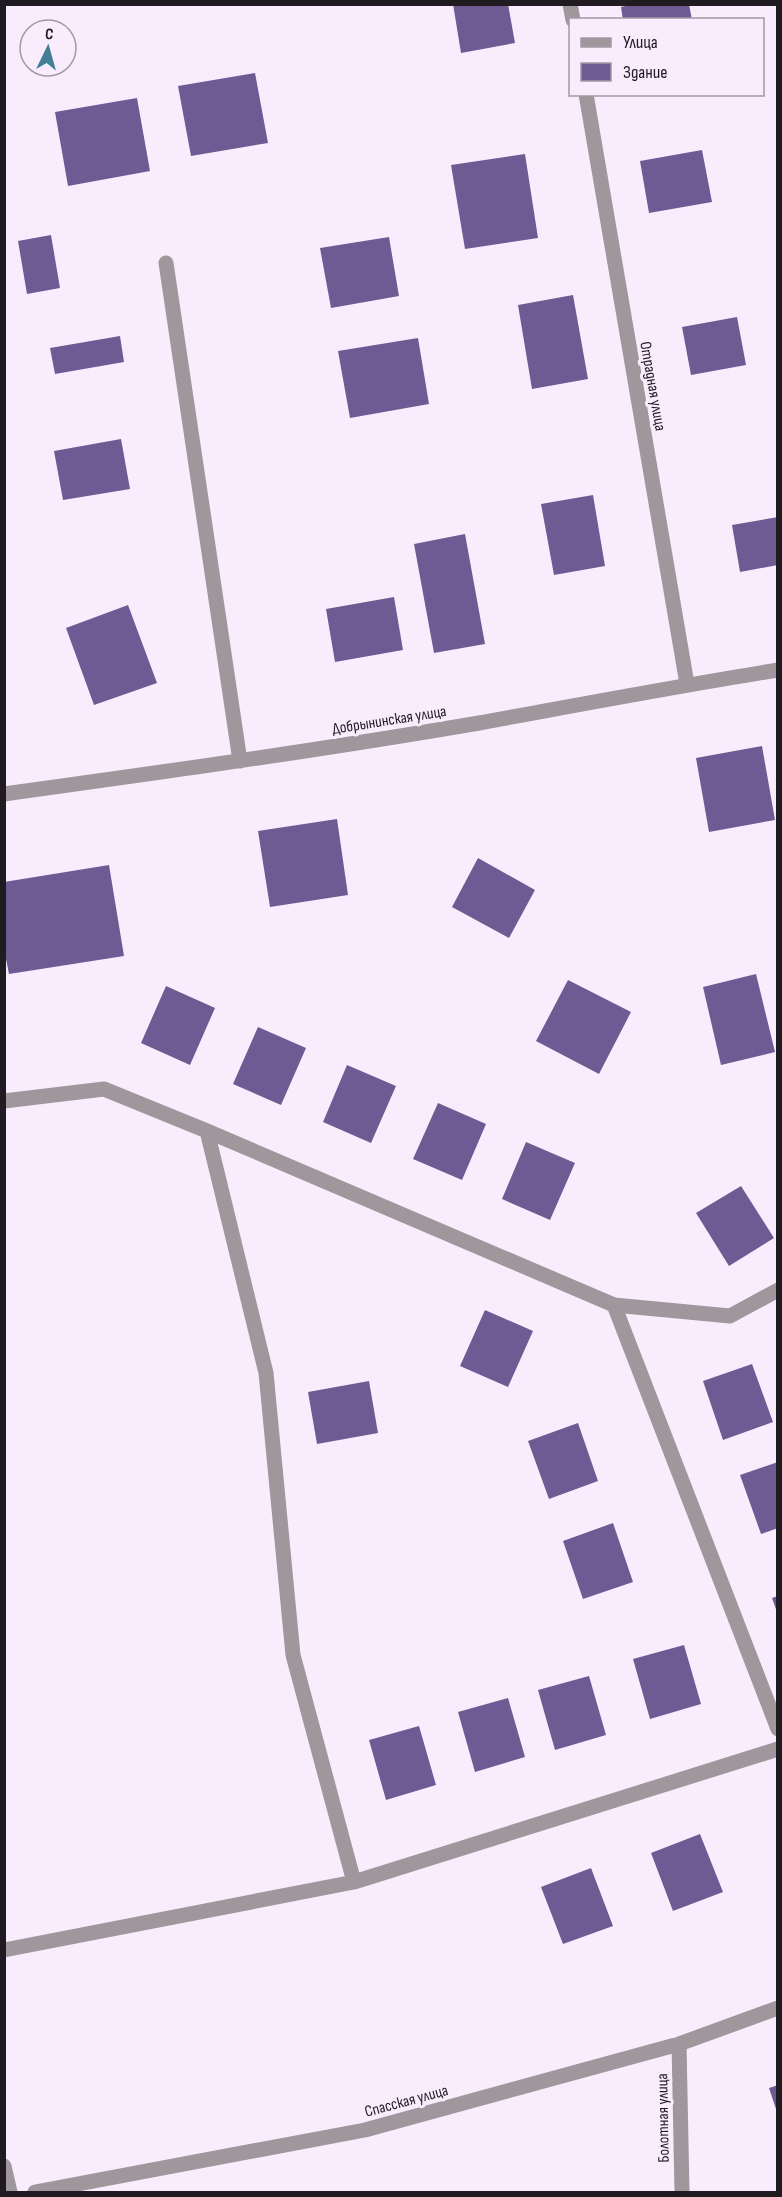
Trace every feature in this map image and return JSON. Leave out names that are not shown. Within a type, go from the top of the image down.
[{"type":"street","name":"Отрадная улица","points":[[586,96],[687,684]]},
{"type":"street","points":[[166,263],[240,761]]},
{"type":"street","name":"Добрынинская улица","points":[[4,794],[240,761],[478,723],[687,684],[777,670]]},
{"type":"street","points":[[4,1101],[104,1089],[614,1305],[730,1316],[777,1290]]},
{"type":"street","points":[[207,1131],[266,1373],[292,1655],[354,1882]]},
{"type":"street","points":[[614,1305],[777,1729]]},
{"type":"street","points":[[4,1950],[354,1882],[777,1749]]},
{"type":"street","name":"Спасская улица","points":[[35,2193],[365,2130],[679,2044],[777,2008]]},
{"type":"street","name":"Болотная улица","points":[[679,2044],[682,2193]]},
{"type":"street","points":[[4,2166],[10,2193]]},
{"type":"building","points":[[453,4],[508,4],[515,43],[461,53]]},
{"type":"building","points":[[634,4],[689,4],[692,18],[623,18],[621,7]]},
{"type":"building","points":[[255,73],[268,143],[191,156],[178,86]]},
{"type":"building","points":[[137,98],[150,171],[68,186],[55,112]]},
{"type":"building","points":[[702,150],[712,202],[649,213],[640,161]]},
{"type":"building","points":[[525,154],[538,238],[465,249],[451,165]]},
{"type":"building","points":[[51,235],[60,288],[27,294],[18,241]]},
{"type":"building","points":[[389,237],[399,296],[331,308],[320,248]]},
{"type":"building","points":[[573,295],[588,379],[532,389],[518,305]]},
{"type":"building","points":[[737,317],[746,365],[691,375],[682,327]]},
{"type":"building","points":[[120,336],[124,362],[55,374],[50,348]]},
{"type":"building","points":[[418,338],[429,404],[350,418],[338,351]]},
{"type":"building","points":[[121,439],[130,489],[63,500],[54,451]]},
{"type":"building","points":[[593,495],[605,566],[554,575],[541,504]]},
{"type":"building","points":[[778,517],[778,565],[740,572],[732,525]]},
{"type":"building","points":[[465,534],[485,644],[434,653],[414,544]]},
{"type":"building","points":[[394,597],[403,650],[335,662],[326,609]]},
{"type":"building","points":[[128,605],[157,683],[94,705],[66,628]]},
{"type":"building","points":[[762,746],[775,820],[709,832],[696,758]]},
{"type":"building","points":[[337,819],[348,895],[270,907],[258,831]]},
{"type":"building","points":[[478,858],[535,890],[509,938],[452,907]]},
{"type":"building","points":[[109,865],[124,956],[9,974],[4,949],[4,882]]},
{"type":"building","points":[[756,974],[775,1052],[721,1065],[703,987]]},
{"type":"building","points":[[568,980],[631,1012],[599,1074],[536,1041]]},
{"type":"building","points":[[166,986],[215,1008],[190,1065],[141,1043]]},
{"type":"building","points":[[258,1027],[306,1048],[281,1105],[233,1084]]},
{"type":"building","points":[[347,1065],[396,1086],[371,1143],[323,1122]]},
{"type":"building","points":[[438,1103],[486,1124],[462,1180],[413,1159]]},
{"type":"building","points":[[526,1142],[575,1163],[550,1220],[502,1199]]},
{"type":"building","points":[[741,1186],[774,1238],[729,1266],[696,1213]]},
{"type":"building","points":[[485,1310],[533,1331],[508,1387],[460,1366]]},
{"type":"building","points":[[752,1364],[773,1422],[723,1440],[703,1381]]},
{"type":"building","points":[[369,1381],[378,1433],[317,1444],[308,1392]]},
{"type":"building","points":[[578,1423],[598,1481],[549,1499],[528,1441]]},
{"type":"building","points":[[778,1462],[778,1528],[761,1534],[740,1475]]},
{"type":"building","points":[[613,1523],[633,1582],[583,1599],[563,1541]]},
{"type":"building","points":[[778,1596],[778,1612],[777,1612],[772,1598]]},
{"type":"building","points":[[684,1645],[701,1704],[650,1719],[633,1659]]},
{"type":"building","points":[[589,1676],[606,1735],[555,1750],[538,1690]]},
{"type":"building","points":[[508,1698],[525,1757],[475,1772],[458,1712]]},
{"type":"building","points":[[419,1726],[436,1785],[386,1800],[369,1740]]},
{"type":"building","points":[[700,1834],[723,1892],[673,1911],[651,1853]]},
{"type":"building","points":[[591,1868],[613,1926],[563,1944],[541,1887]]},
{"type":"building","points":[[778,2085],[778,2112],[777,2112],[769,2088]]}]
